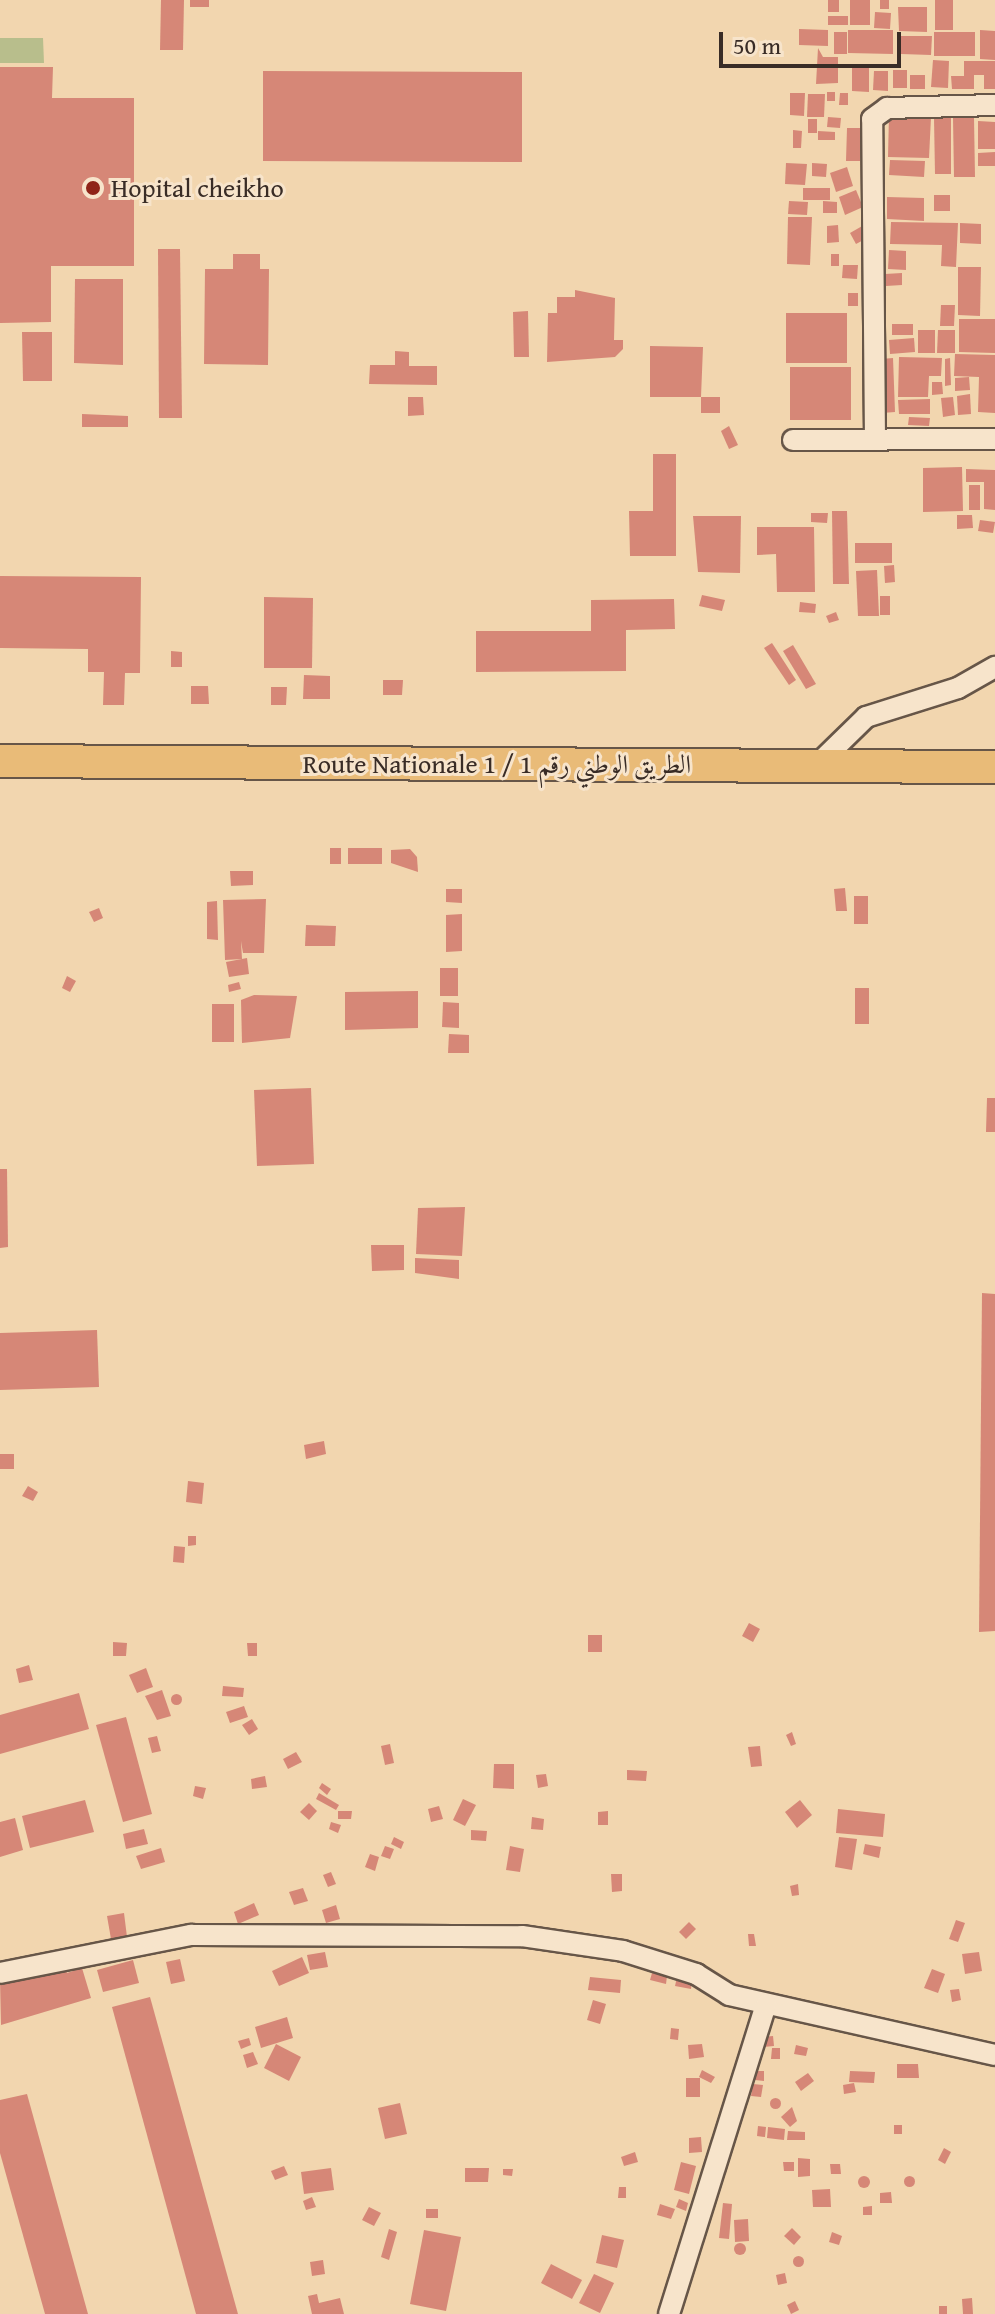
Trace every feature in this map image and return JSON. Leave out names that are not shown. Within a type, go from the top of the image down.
[{"type":"main road","name":"Route Nationale 1 / الطريق الوطني رقم 1","points":[[0,761],[995,767]]},
{"type":"street","points":[[875,440],[872,119],[887,108],[995,105]]},
{"type":"street","points":[[793,440],[995,439]]},
{"type":"street","points":[[816,766],[866,717],[958,688],[995,667]]},
{"type":"street","points":[[0,1973],[191,1935],[522,1936],[623,1951],[766,2005],[995,2055]]},
{"type":"street","points":[[669,2314],[766,2005]]},
{"type":"green space","points":[[0,38],[43,38],[44,63],[0,63]]},
{"type":"building","points":[[161,0],[184,0],[183,50],[160,50]]},
{"type":"building","points":[[190,0],[209,0],[209,7],[190,7]]},
{"type":"building","points":[[828,0],[839,0],[839,12],[828,12]]},
{"type":"building","points":[[850,0],[870,0],[870,25],[850,25]]},
{"type":"building","points":[[880,0],[889,0],[889,9],[880,9]]},
{"type":"building","points":[[935,0],[953,0],[953,30],[935,30]]},
{"type":"building","points":[[898,7],[927,7],[927,32],[899,31]]},
{"type":"building","points":[[875,12],[891,13],[890,29],[874,28]]},
{"type":"building","points":[[828,16],[848,16],[848,25],[828,25]]},
{"type":"building","points":[[799,29],[828,30],[828,46],[799,45]]},
{"type":"building","points":[[848,30],[893,30],[893,54],[848,53]]},
{"type":"building","points":[[980,30],[995,31],[995,60],[980,59]]},
{"type":"building","points":[[834,32],[847,32],[847,54],[834,54]]},
{"type":"building","points":[[934,32],[975,32],[975,56],[934,56]]},
{"type":"building","points":[[901,36],[932,36],[931,55],[901,54]]},
{"type":"building","points":[[818,48],[823,57],[838,57],[838,83],[816,84]]},
{"type":"building","points":[[933,60],[949,61],[948,88],[931,87]]},
{"type":"building","points":[[964,61],[995,61],[995,89],[984,89],[984,75],[974,75],[974,89],[952,89],[951,76],[964,76]]},
{"type":"building","points":[[0,67],[53,67],[52,98],[134,98],[134,266],[51,266],[51,322],[0,323]]},
{"type":"building","points":[[852,68],[869,68],[869,92],[852,91]]},
{"type":"building","points":[[893,70],[907,70],[907,88],[893,88]]},
{"type":"building","points":[[263,71],[522,72],[522,162],[263,161]]},
{"type":"building","points":[[874,71],[888,71],[888,91],[873,90]]},
{"type":"building","points":[[910,75],[925,75],[925,89],[910,89]]},
{"type":"building","points":[[827,92],[835,92],[835,101],[827,101]]},
{"type":"building","points":[[790,93],[805,93],[804,116],[790,115]]},
{"type":"building","points":[[840,93],[848,93],[848,105],[839,105]]},
{"type":"building","points":[[808,94],[825,94],[824,117],[807,117]]},
{"type":"building","points":[[889,115],[931,117],[929,158],[888,157]]},
{"type":"building","points":[[828,117],[841,118],[840,128],[827,127]]},
{"type":"building","points":[[934,118],[951,118],[951,174],[935,174]]},
{"type":"building","points":[[953,118],[974,118],[975,177],[954,177]]},
{"type":"building","points":[[808,119],[817,119],[817,133],[808,133]]},
{"type":"building","points":[[978,121],[995,122],[995,149],[978,149]]},
{"type":"building","points":[[847,128],[861,128],[860,161],[846,161]]},
{"type":"building","points":[[793,130],[802,131],[801,148],[793,148]]},
{"type":"building","points":[[818,131],[835,132],[835,140],[818,140]]},
{"type":"building","points":[[995,152],[995,166],[978,166],[978,153]]},
{"type":"building","points":[[890,160],[925,161],[924,177],[889,175]]},
{"type":"building","points":[[786,163],[807,164],[805,185],[785,184]]},
{"type":"building","points":[[812,163],[827,164],[826,177],[812,176]]},
{"type":"building","points":[[847,167],[853,186],[836,192],[830,173]]},
{"type":"building","points":[[803,188],[830,188],[830,200],[803,200]]},
{"type":"building","points":[[856,190],[863,207],[845,215],[839,197]]},
{"type":"building","points":[[934,195],[950,195],[950,211],[934,211]]},
{"type":"building","points":[[887,197],[924,198],[924,221],[887,219]]},
{"type":"building","points":[[789,201],[808,202],[807,215],[788,214]]},
{"type":"building","points":[[823,201],[837,202],[837,213],[823,213]]},
{"type":"building","points":[[788,217],[812,217],[810,265],[787,264]]},
{"type":"building","points":[[891,222],[958,223],[956,267],[941,266],[942,245],[890,244]]},
{"type":"building","points":[[960,223],[981,224],[981,244],[960,243]]},
{"type":"building","points":[[838,225],[839,242],[827,243],[827,226]]},
{"type":"building","points":[[864,225],[871,236],[856,244],[850,233]]},
{"type":"building","points":[[158,249],[180,249],[182,418],[159,418]]},
{"type":"building","points":[[889,250],[906,251],[906,270],[888,269]]},
{"type":"building","points":[[233,254],[260,254],[260,269],[269,269],[268,365],[204,364],[205,269],[233,269]]},
{"type":"building","points":[[831,254],[839,254],[839,266],[831,266]]},
{"type":"building","points":[[843,265],[858,265],[857,279],[842,278]]},
{"type":"building","points":[[958,267],[981,267],[980,316],[958,315]]},
{"type":"building","points":[[902,273],[902,285],[886,286],[885,274]]},
{"type":"building","points":[[75,279],[123,279],[123,365],[74,363]]},
{"type":"building","points":[[575,290],[615,298],[614,340],[623,340],[623,349],[615,357],[547,362],[548,313],[557,313],[557,297],[575,297]]},
{"type":"building","points":[[848,293],[858,293],[858,306],[848,306]]},
{"type":"building","points":[[941,305],[955,305],[954,326],[940,326]]},
{"type":"building","points":[[528,311],[529,357],[514,357],[513,312]]},
{"type":"building","points":[[786,313],[847,313],[847,363],[786,363]]},
{"type":"building","points":[[959,319],[995,319],[995,353],[959,352]]},
{"type":"building","points":[[892,324],[913,324],[913,335],[892,335]]},
{"type":"building","points":[[918,330],[935,330],[935,353],[918,353]]},
{"type":"building","points":[[938,330],[955,330],[955,353],[937,353]]},
{"type":"building","points":[[22,332],[52,332],[52,381],[23,381]]},
{"type":"building","points":[[914,338],[915,352],[890,354],[889,340]]},
{"type":"building","points":[[650,346],[703,347],[701,397],[650,397]]},
{"type":"building","points":[[395,351],[409,352],[409,366],[437,366],[437,385],[369,384],[370,365],[395,365]]},
{"type":"building","points":[[955,354],[995,355],[995,413],[978,412],[979,377],[954,376]]},
{"type":"building","points":[[899,357],[942,358],[941,376],[929,376],[928,397],[898,397]]},
{"type":"building","points":[[893,358],[895,412],[882,413],[881,359]]},
{"type":"building","points":[[950,358],[951,385],[945,386],[945,359]]},
{"type":"building","points":[[790,367],[851,367],[851,420],[790,420]]},
{"type":"building","points":[[969,377],[970,390],[955,391],[955,378]]},
{"type":"building","points":[[932,382],[942,382],[943,394],[932,395]]},
{"type":"building","points":[[970,394],[971,414],[958,415],[957,396]]},
{"type":"building","points":[[408,397],[423,397],[424,415],[408,416]]},
{"type":"building","points":[[701,397],[720,397],[720,413],[701,413]]},
{"type":"building","points":[[953,397],[955,415],[943,417],[941,398]]},
{"type":"building","points":[[930,399],[930,414],[899,414],[898,400]]},
{"type":"building","points":[[82,414],[128,416],[128,427],[82,427]]},
{"type":"building","points":[[909,417],[930,418],[929,426],[908,425]]},
{"type":"building","points":[[729,426],[738,445],[729,449],[721,431]]},
{"type":"building","points":[[653,454],[676,454],[676,556],[630,556],[629,511],[653,511]]},
{"type":"building","points":[[962,467],[963,511],[923,512],[923,468]]},
{"type":"building","points":[[966,469],[995,470],[995,510],[984,509],[984,482],[966,482]]},
{"type":"building","points":[[969,485],[980,485],[980,510],[969,510]]},
{"type":"building","points":[[832,511],[847,511],[849,584],[833,584]]},
{"type":"building","points":[[811,513],[828,513],[827,523],[811,522]]},
{"type":"building","points":[[957,515],[972,515],[973,528],[957,529]]},
{"type":"building","points":[[693,516],[741,516],[740,573],[698,572]]},
{"type":"building","points":[[980,520],[995,522],[993,533],[978,531]]},
{"type":"building","points":[[757,527],[814,527],[815,592],[777,592],[776,554],[757,555]]},
{"type":"building","points":[[855,543],[892,543],[892,563],[855,563]]},
{"type":"building","points":[[894,565],[895,582],[885,583],[884,566]]},
{"type":"building","points":[[877,570],[879,616],[858,616],[856,571]]},
{"type":"building","points":[[0,576],[141,577],[140,673],[125,673],[124,705],[103,705],[104,672],[88,672],[88,649],[0,648]]},
{"type":"building","points":[[702,595],[725,600],[722,611],[699,606]]},
{"type":"building","points":[[880,596],[890,596],[890,615],[880,615]]},
{"type":"building","points":[[264,597],[313,598],[312,668],[264,668]]},
{"type":"building","points":[[674,599],[675,629],[626,630],[626,671],[476,672],[476,631],[591,631],[591,600]]},
{"type":"building","points":[[800,602],[816,604],[815,613],[799,612]]},
{"type":"building","points":[[836,612],[839,620],[829,623],[826,616]]},
{"type":"building","points":[[772,643],[796,680],[789,685],[764,648]]},
{"type":"building","points":[[793,645],[816,684],[806,689],[783,651]]},
{"type":"building","points":[[171,651],[182,652],[182,667],[171,667]]},
{"type":"building","points":[[304,675],[330,676],[330,699],[303,699]]},
{"type":"building","points":[[383,680],[403,680],[402,695],[383,695]]},
{"type":"building","points":[[191,686],[208,686],[209,704],[191,704]]},
{"type":"building","points":[[271,687],[287,687],[286,705],[271,705]]},
{"type":"building","points":[[330,848],[341,848],[341,864],[330,864]]},
{"type":"building","points":[[348,848],[382,848],[382,864],[348,864]]},
{"type":"building","points":[[410,849],[417,857],[418,872],[391,863],[391,850]]},
{"type":"building","points":[[230,871],[253,871],[253,885],[231,886]]},
{"type":"building","points":[[845,888],[847,911],[836,911],[834,889]]},
{"type":"building","points":[[446,889],[462,889],[462,903],[446,902]]},
{"type":"building","points":[[854,896],[868,896],[868,924],[854,924]]},
{"type":"building","points":[[266,899],[264,953],[243,953],[241,941],[242,959],[225,960],[223,900]]},
{"type":"building","points":[[217,901],[218,940],[207,939],[207,902]]},
{"type":"building","points":[[99,908],[103,918],[94,922],[89,912]]},
{"type":"building","points":[[462,914],[462,951],[446,952],[446,915]]},
{"type":"building","points":[[306,925],[336,926],[335,946],[305,946]]},
{"type":"building","points":[[247,958],[249,974],[229,977],[226,962]]},
{"type":"building","points":[[440,968],[458,968],[458,996],[440,996]]},
{"type":"building","points":[[67,976],[76,981],[70,992],[62,988]]},
{"type":"building","points":[[239,982],[241,989],[229,992],[228,985]]},
{"type":"building","points":[[855,988],[869,988],[869,1024],[855,1024]]},
{"type":"building","points":[[418,991],[418,1028],[345,1030],[345,992]]},
{"type":"building","points":[[254,995],[297,996],[290,1038],[242,1043],[241,1000]]},
{"type":"building","points":[[443,1002],[459,1003],[459,1028],[442,1027]]},
{"type":"building","points":[[212,1004],[234,1004],[234,1042],[212,1042]]},
{"type":"building","points":[[449,1034],[469,1035],[469,1053],[448,1053]]},
{"type":"building","points":[[311,1088],[314,1164],[257,1166],[254,1090]]},
{"type":"building","points":[[987,1098],[995,1098],[995,1132],[986,1132]]},
{"type":"building","points":[[0,1169],[7,1169],[8,1247],[0,1248]]},
{"type":"building","points":[[465,1207],[462,1256],[416,1254],[418,1208]]},
{"type":"building","points":[[371,1245],[404,1245],[404,1270],[372,1271]]},
{"type":"building","points":[[415,1258],[459,1260],[459,1279],[415,1273]]},
{"type":"building","points":[[982,1293],[995,1294],[995,1631],[979,1632]]},
{"type":"building","points":[[97,1330],[99,1387],[0,1390],[0,1333]]},
{"type":"building","points":[[324,1441],[326,1454],[306,1459],[304,1445]]},
{"type":"building","points":[[0,1454],[14,1454],[14,1469],[0,1469]]},
{"type":"building","points":[[188,1481],[204,1483],[202,1504],[186,1502]]},
{"type":"building","points":[[28,1486],[38,1492],[33,1501],[22,1496]]},
{"type":"building","points":[[188,1536],[196,1536],[196,1545],[188,1546]]},
{"type":"building","points":[[174,1546],[185,1547],[184,1563],[173,1562]]},
{"type":"building","points":[[749,1623],[760,1629],[753,1642],[742,1636]]},
{"type":"building","points":[[588,1635],[602,1635],[602,1652],[588,1652]]},
{"type":"building","points":[[113,1642],[127,1643],[126,1656],[113,1656]]},
{"type":"building","points":[[247,1643],[257,1643],[257,1656],[248,1656]]},
{"type":"building","points":[[29,1665],[33,1680],[19,1683],[16,1669]]},
{"type":"building","points":[[146,1668],[153,1687],[137,1693],[129,1675]]},
{"type":"building","points":[[223,1686],[244,1688],[243,1697],[222,1696]]},
{"type":"building","points":[[162,1690],[171,1716],[157,1720],[145,1696]]},
{"type":"building","points":[[79,1693],[89,1729],[0,1754],[0,1715]]},
{"type":"building","points":[[176,1694],[181,1699],[176,1704],[171,1699]]},
{"type":"building","points":[[244,1706],[248,1717],[230,1723],[226,1712]]},
{"type":"building","points":[[126,1717],[152,1814],[123,1822],[96,1725]]},
{"type":"building","points":[[252,1719],[258,1729],[249,1735],[242,1725]]},
{"type":"building","points":[[792,1732],[796,1744],[791,1746],[786,1735]]},
{"type":"building","points":[[157,1736],[161,1751],[152,1753],[148,1738]]},
{"type":"building","points":[[390,1744],[394,1763],[385,1765],[381,1746]]},
{"type":"building","points":[[760,1746],[762,1766],[751,1767],[748,1747]]},
{"type":"building","points":[[296,1752],[302,1762],[288,1769],[283,1759]]},
{"type":"building","points":[[494,1764],[514,1764],[514,1789],[493,1788]]},
{"type":"building","points":[[627,1770],[647,1771],[646,1781],[627,1780]]},
{"type":"building","points":[[546,1774],[548,1786],[538,1788],[536,1775]]},
{"type":"building","points":[[265,1776],[267,1787],[252,1789],[251,1779]]},
{"type":"building","points":[[322,1783],[331,1789],[327,1795],[319,1788]]},
{"type":"building","points":[[195,1786],[206,1788],[203,1799],[193,1796]]},
{"type":"building","points":[[319,1793],[339,1805],[336,1810],[316,1799]]},
{"type":"building","points":[[463,1799],[476,1805],[465,1826],[453,1820]]},
{"type":"building","points":[[85,1800],[94,1832],[30,1848],[22,1816]]},
{"type":"building","points":[[800,1800],[812,1815],[797,1828],[785,1812]]},
{"type":"building","points":[[309,1803],[317,1811],[309,1820],[300,1812]]},
{"type":"building","points":[[439,1806],[443,1819],[431,1822],[428,1809]]},
{"type":"building","points":[[838,1809],[885,1814],[883,1837],[836,1833]]},
{"type":"building","points":[[338,1811],[352,1811],[351,1819],[338,1819]]},
{"type":"building","points":[[608,1811],[608,1825],[598,1825],[598,1812]]},
{"type":"building","points":[[532,1817],[544,1819],[543,1830],[531,1829]]},
{"type":"building","points":[[15,1818],[23,1850],[0,1857],[0,1822]]},
{"type":"building","points":[[331,1822],[341,1825],[338,1833],[329,1829]]},
{"type":"building","points":[[144,1829],[148,1844],[126,1849],[123,1834]]},
{"type":"building","points":[[471,1830],[487,1831],[486,1841],[471,1840]]},
{"type":"building","points":[[394,1837],[404,1842],[401,1849],[391,1844]]},
{"type":"building","points":[[839,1837],[857,1839],[852,1870],[835,1867]]},
{"type":"building","points":[[865,1844],[881,1847],[879,1858],[863,1854]]},
{"type":"building","points":[[385,1846],[394,1849],[390,1859],[381,1856]]},
{"type":"building","points":[[510,1846],[524,1849],[520,1872],[506,1870]]},
{"type":"building","points":[[161,1848],[165,1862],[141,1869],[136,1856]]},
{"type":"building","points":[[370,1854],[379,1857],[375,1871],[365,1867]]},
{"type":"building","points":[[331,1872],[336,1884],[328,1887],[323,1875]]},
{"type":"building","points":[[611,1874],[622,1874],[622,1891],[612,1892]]},
{"type":"building","points":[[798,1884],[799,1895],[792,1896],[790,1886]]},
{"type":"building","points":[[303,1888],[308,1901],[294,1905],[289,1892]]},
{"type":"building","points":[[254,1903],[259,1915],[238,1924],[234,1912]]},
{"type":"building","points":[[336,1905],[340,1919],[326,1923],[322,1910]]},
{"type":"building","points":[[124,1913],[127,1937],[111,1939],[107,1916]]},
{"type":"building","points":[[956,1920],[965,1923],[958,1942],[949,1939]]},
{"type":"building","points":[[689,1922],[696,1929],[686,1939],[679,1932]]},
{"type":"building","points":[[748,1934],[754,1934],[756,1946],[749,1946]]},
{"type":"building","points":[[325,1952],[328,1967],[310,1970],[307,1955]]},
{"type":"building","points":[[979,1952],[982,1971],[965,1974],[962,1954]]},
{"type":"building","points":[[302,1957],[309,1973],[279,1986],[272,1971]]},
{"type":"building","points":[[180,1959],[185,1981],[171,1984],[166,1962]]},
{"type":"building","points":[[63,1960],[67,1973],[82,1968],[91,1998],[1,2025],[0,1979]]},
{"type":"building","points":[[133,1960],[139,1983],[103,1992],[97,1970]]},
{"type":"building","points":[[932,1969],[945,1974],[938,1993],[924,1988]]},
{"type":"building","points":[[652,1973],[667,1976],[666,1984],[650,1980]]},
{"type":"building","points":[[590,1977],[621,1980],[620,1993],[588,1990]]},
{"type":"building","points":[[677,1977],[692,1980],[691,1989],[675,1986]]},
{"type":"building","points":[[959,1989],[961,2000],[952,2002],[950,1990]]},
{"type":"building","points":[[150,1997],[238,2314],[196,2314],[112,2007]]},
{"type":"building","points":[[593,2000],[606,2004],[600,2024],[587,2020]]},
{"type":"building","points":[[287,2017],[293,2038],[261,2048],[255,2027]]},
{"type":"building","points":[[671,2028],[679,2029],[678,2040],[670,2039]]},
{"type":"building","points":[[773,2036],[774,2046],[763,2047],[762,2037]]},
{"type":"building","points":[[249,2038],[251,2045],[241,2049],[238,2041]]},
{"type":"building","points":[[276,2044],[301,2057],[289,2081],[264,2068]]},
{"type":"building","points":[[702,2044],[704,2057],[689,2059],[688,2045]]},
{"type":"building","points":[[796,2045],[808,2048],[806,2056],[794,2054]]},
{"type":"building","points":[[772,2048],[780,2048],[780,2059],[771,2059]]},
{"type":"building","points":[[253,2052],[258,2064],[247,2068],[243,2055]]},
{"type":"building","points":[[897,2064],[918,2064],[919,2078],[897,2078]]},
{"type":"building","points":[[702,2070],[715,2077],[711,2083],[699,2077]]},
{"type":"building","points":[[755,2071],[764,2071],[764,2081],[755,2080]]},
{"type":"building","points":[[850,2071],[875,2072],[874,2083],[849,2082]]},
{"type":"building","points":[[808,2073],[814,2081],[801,2091],[795,2082]]},
{"type":"building","points":[[686,2078],[700,2078],[700,2097],[686,2097]]},
{"type":"building","points":[[854,2083],[856,2092],[844,2094],[843,2085]]},
{"type":"building","points":[[753,2084],[763,2085],[761,2097],[751,2096]]},
{"type":"building","points":[[27,2094],[88,2314],[45,2314],[0,2153],[0,2100]]},
{"type":"building","points":[[775,2098],[780,2103],[775,2108],[770,2103]]},
{"type":"building","points":[[400,2103],[407,2134],[385,2139],[378,2108]]},
{"type":"building","points":[[792,2107],[797,2121],[790,2127],[781,2117]]},
{"type":"building","points":[[894,2125],[902,2125],[902,2134],[894,2134]]},
{"type":"building","points":[[758,2126],[766,2127],[765,2137],[757,2136]]},
{"type":"building","points":[[768,2127],[785,2129],[784,2140],[767,2138]]},
{"type":"building","points":[[788,2131],[805,2132],[805,2140],[787,2140]]},
{"type":"building","points":[[701,2137],[702,2152],[689,2153],[689,2138]]},
{"type":"building","points":[[944,2148],[951,2152],[945,2164],[938,2160]]},
{"type":"building","points":[[635,2152],[638,2162],[624,2166],[621,2157]]},
{"type":"building","points":[[798,2158],[810,2159],[810,2176],[798,2177]]},
{"type":"building","points":[[681,2162],[696,2166],[689,2194],[674,2190]]},
{"type":"building","points":[[783,2162],[794,2162],[794,2171],[784,2171]]},
{"type":"building","points":[[830,2164],[840,2164],[841,2174],[831,2174]]},
{"type":"building","points":[[284,2166],[288,2175],[275,2180],[271,2171]]},
{"type":"building","points":[[331,2168],[334,2190],[304,2194],[301,2172]]},
{"type":"building","points":[[465,2168],[489,2168],[488,2182],[465,2182]]},
{"type":"building","points":[[503,2169],[513,2169],[512,2176],[503,2175]]},
{"type":"building","points":[[909,2175],[915,2181],[909,2187],[903,2181]]},
{"type":"building","points":[[864,2176],[870,2182],[864,2188],[858,2182]]},
{"type":"building","points":[[619,2187],[626,2187],[626,2198],[618,2198]]},
{"type":"building","points":[[830,2189],[831,2207],[813,2207],[812,2190]]},
{"type":"building","points":[[891,2192],[892,2203],[880,2203],[880,2193]]},
{"type":"building","points":[[312,2197],[316,2207],[306,2210],[303,2201]]},
{"type":"building","points":[[679,2199],[688,2203],[686,2211],[676,2207]]},
{"type":"building","points":[[723,2203],[732,2204],[729,2239],[719,2238]]},
{"type":"building","points":[[660,2204],[675,2209],[671,2219],[657,2215]]},
{"type":"building","points":[[872,2206],[872,2215],[863,2215],[863,2207]]},
{"type":"building","points":[[369,2207],[381,2213],[374,2226],[362,2220]]},
{"type":"building","points":[[426,2209],[438,2209],[438,2218],[426,2218]]},
{"type":"building","points":[[748,2219],[749,2241],[735,2242],[734,2220]]},
{"type":"building","points":[[792,2228],[801,2237],[794,2245],[784,2236]]},
{"type":"building","points":[[389,2229],[397,2232],[389,2260],[381,2257]]},
{"type":"building","points":[[424,2230],[461,2237],[446,2311],[410,2304]]},
{"type":"building","points":[[832,2232],[842,2236],[839,2245],[829,2242]]},
{"type":"building","points":[[602,2235],[624,2240],[617,2268],[596,2263]]},
{"type":"building","points":[[740,2243],[746,2249],[740,2255],[734,2249]]},
{"type":"building","points":[[798,2255],[804,2261],[798,2267],[792,2261]]},
{"type":"building","points":[[323,2260],[325,2274],[312,2276],[310,2262]]},
{"type":"building","points":[[551,2264],[582,2280],[572,2299],[541,2283]]},
{"type":"building","points":[[785,2273],[787,2283],[778,2285],[776,2275]]},
{"type":"building","points":[[594,2274],[614,2283],[600,2313],[579,2303]]},
{"type":"building","points":[[317,2294],[319,2303],[340,2298],[344,2314],[312,2314],[308,2296]]},
{"type":"building","points":[[972,2298],[973,2314],[963,2314],[962,2299]]},
{"type":"building","points":[[795,2301],[799,2310],[791,2314],[787,2305]]},
{"type":"building","points":[[939,2306],[947,2306],[947,2314],[939,2314]]},
{"type":"place","name":"Hopital cheikho","points":[[93,188]]}]
